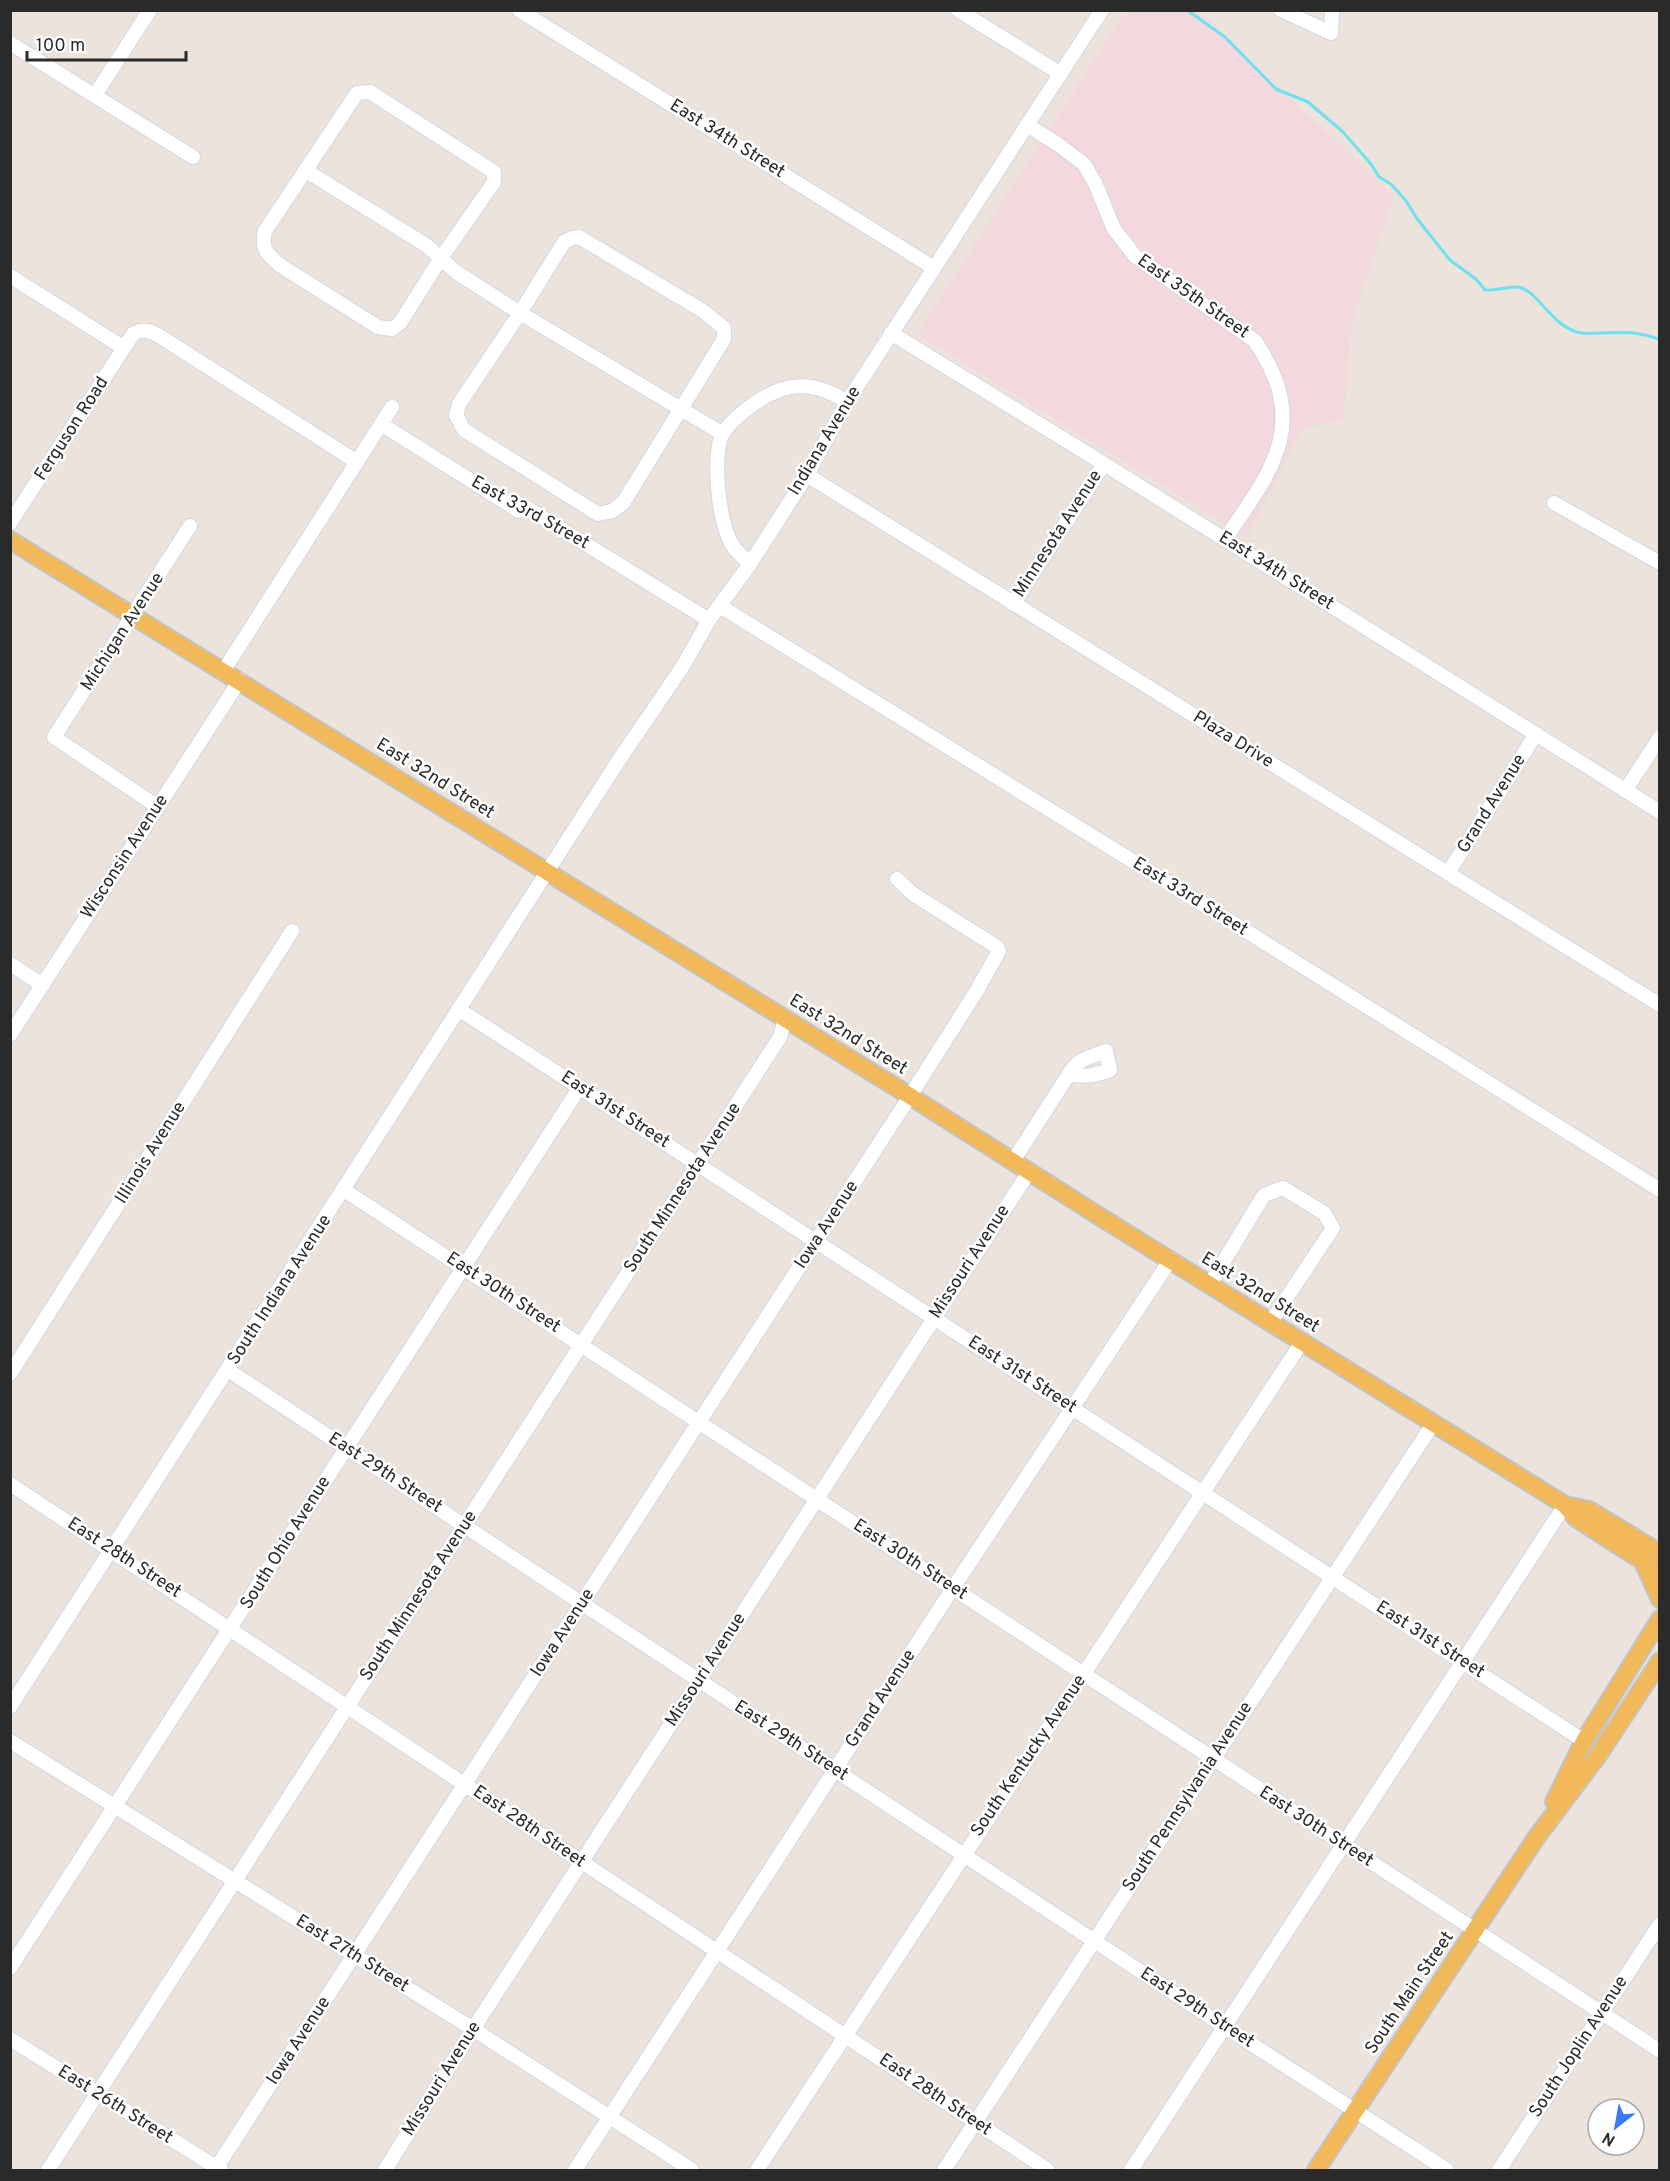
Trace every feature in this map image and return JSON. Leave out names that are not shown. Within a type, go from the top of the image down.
[{"type":"main road","name":"East 32nd Street","points":[[11,540],[134,614],[1565,1505],[1576,1518],[1659,1572]]},
{"type":"main road","points":[[1565,1505],[1590,1510],[1659,1552]]},
{"type":"main road","points":[[1636,1538],[1659,1543]]},
{"type":"main road","points":[[1642,1561],[1659,1599]]},
{"type":"main road","points":[[1658,1622],[1659,1607]]},
{"type":"main road","name":"South Main Street","points":[[1536,1838],[1584,1741],[1658,1622]]},
{"type":"main road","name":"South Main Street","points":[[1316,2170],[1536,1838],[1599,1754],[1659,1661]]},
{"type":"street","points":[[95,95],[150,10]]},
{"type":"street","name":"East 34th Street","points":[[519,10],[934,268]]},
{"type":"street","points":[[958,10],[1061,74]]},
{"type":"street","name":"Indiana Avenue","points":[[548,872],[683,666],[709,621],[750,564],[807,475],[847,402],[1102,10]]},
{"type":"street","points":[[1281,10],[1330,33],[1332,10]]},
{"type":"street","points":[[10,43],[193,157]]},
{"type":"street","points":[[370,92],[494,172],[494,183],[441,258],[400,323],[392,329],[378,327],[281,266],[268,254],[262,243],[265,231],[305,170],[357,93],[370,92]]},
{"type":"street","name":"East 35th Street","points":[[1027,125],[1084,164],[1095,183],[1114,229],[1135,256],[1255,341],[1268,360],[1281,396],[1284,421],[1280,446],[1270,467],[1225,539]]},
{"type":"street","points":[[305,170],[426,245],[456,272],[520,313],[723,434]]},
{"type":"street","points":[[579,237],[703,311],[724,328],[724,339],[622,503],[612,511],[598,514],[464,430],[456,415],[459,404],[520,313],[564,242],[579,237]]},
{"type":"street","points":[[10,276],[124,348]]},
{"type":"street","name":"Ferguson Road","points":[[10,523],[133,334],[144,330],[156,334],[357,462]]},
{"type":"street","name":"East 34th Street","points":[[891,333],[1225,539],[1659,812]]},
{"type":"street","points":[[750,564],[732,544],[719,497],[718,460],[723,434],[762,397],[792,386],[816,386],[847,402]]},
{"type":"street","points":[[224,670],[392,406]]},
{"type":"street","name":"East 33rd Street","points":[[381,424],[519,511],[527,508],[709,621]]},
{"type":"street","name":"Minnesota Avenue","points":[[1013,604],[1104,464]]},
{"type":"street","name":"Plaza Drive","points":[[807,475],[1659,1005]]},
{"type":"street","points":[[1554,503],[1659,563]]},
{"type":"street","name":"Michigan Avenue","points":[[158,807],[54,737],[190,526]]},
{"type":"street","name":"East 33rd Street","points":[[720,606],[1659,1190]]},
{"type":"street","name":"Wisconsin Avenue","points":[[10,1035],[240,680]]},
{"type":"street","name":"Grand Avenue","points":[[1448,873],[1536,734]]},
{"type":"street","points":[[1625,790],[1659,737]]},
{"type":"street","name":"South Indiana Avenue","points":[[10,1707],[548,872]]},
{"type":"street","name":"Iowa Avenue","points":[[217,2170],[817,1241],[976,992],[999,951],[997,947],[913,894],[897,879]]},
{"type":"street","name":"Illinois Avenue","points":[[10,1374],[292,931]]},
{"type":"street","points":[[10,964],[43,985]]},
{"type":"street","name":"East 31st Street","points":[[460,1010],[1584,1741]]},
{"type":"street","name":"South Minnesota Avenue","points":[[48,2170],[780,1036],[785,1019]]},
{"type":"street","points":[[1013,1161],[1069,1074]]},
{"type":"street","name":"South Ohio Avenue","points":[[10,1968],[580,1088]]},
{"type":"street","name":"Missouri Avenue","points":[[385,2170],[473,2029],[1029,1172]]},
{"type":"street","points":[[1210,1284],[1264,1195],[1283,1188],[1324,1213],[1333,1228],[1270,1323]]},
{"type":"street","name":"East 30th Street","points":[[344,1190],[1659,2051]]},
{"type":"street","name":"Grand Avenue","points":[[575,2170],[953,1588],[1171,1259]]},
{"type":"street","name":"South Kentucky Avenue","points":[[757,2170],[1302,1342]]},
{"type":"street","name":"East 29th Street","points":[[228,1370],[1225,2027],[1447,2170]]},
{"type":"street","name":"South Pennsylvania Avenue","points":[[944,2170],[1433,1424]]},
{"type":"street","name":"East 28th Street","points":[[10,1484],[1048,2170]]},
{"type":"street","points":[[1131,2170],[1565,1505]]},
{"type":"street","name":"East 27th Street","points":[[10,1740],[473,2029],[692,2170]]},
{"type":"street","name":"South Joplin Avenue","points":[[1499,2170],[1659,1924]]},
{"type":"street","name":"East 26th Street","points":[[10,2039],[217,2170]]},
{"type":"shaded area","points":[[1126,11],[1198,11],[1394,196],[1352,321],[1344,419],[1302,429],[1247,537],[920,336],[920,328]]},
{"type":"waterway","points":[[1187,10],[1225,37],[1276,89],[1308,102],[1342,131],[1371,164],[1379,177],[1391,184],[1406,201],[1450,260],[1477,280],[1485,290],[1515,287],[1525,290],[1562,324],[1581,333],[1630,333],[1660,340]]}]
